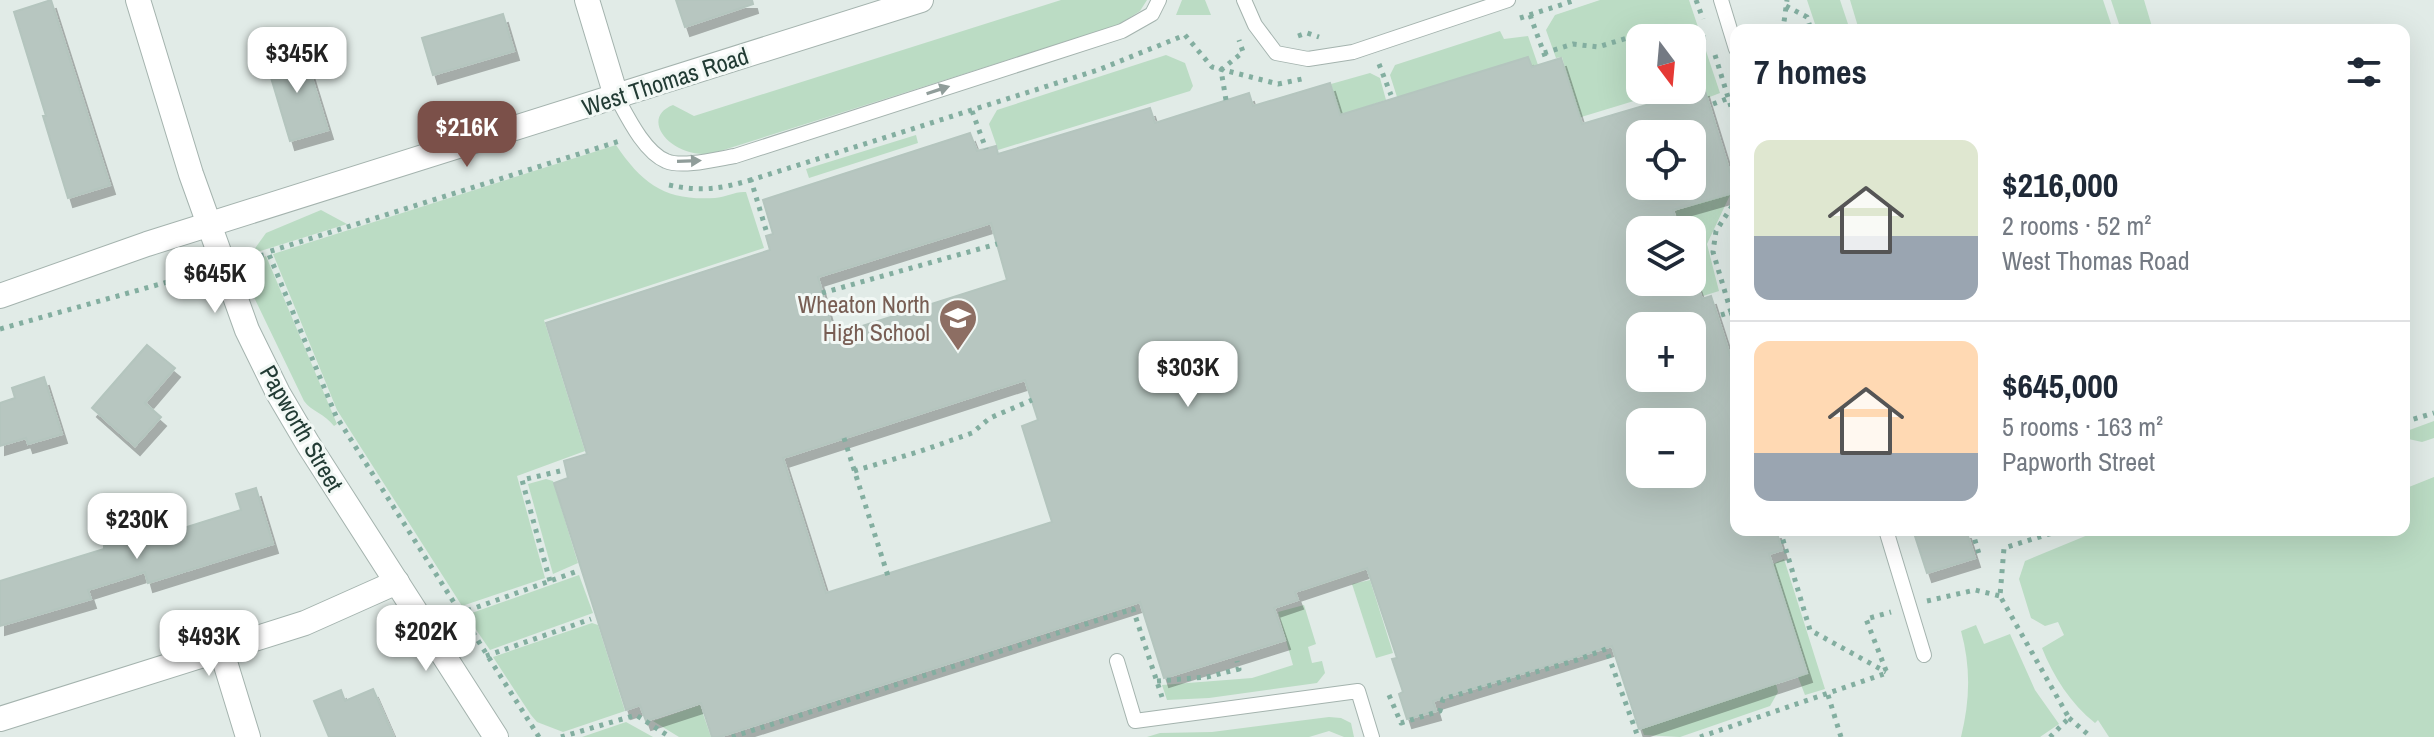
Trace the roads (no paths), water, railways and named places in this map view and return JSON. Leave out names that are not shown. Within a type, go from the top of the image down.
[{"type":"street","name":"Papworth Street","points":[[138,0],[209,225],[247,330],[308,444],[496,737]]},
{"type":"street","points":[[587,0],[616,96]]},
{"type":"street","name":"West Thomas Road","points":[[0,296],[209,225],[921,0]]},
{"type":"street","points":[[0,719],[305,623],[397,582]]},
{"type":"street","points":[[221,649],[248,737]]},
{"type":"lane","points":[[616,96],[644,143],[666,161],[689,163],[735,156],[1122,31],[1152,14],[1159,0]]},
{"type":"lane","points":[[1244,0],[1255,25],[1276,53],[1308,59],[1353,52],[1508,0]]},
{"type":"lane","points":[[1721,0],[1730,29]]},
{"type":"lane","points":[[1888,536],[1924,655]]},
{"type":"lane","points":[[1117,661],[1135,721],[1358,691],[1372,737]]},
{"type":"place","name":"Wheaton North High School","points":[[958,352]]}]
